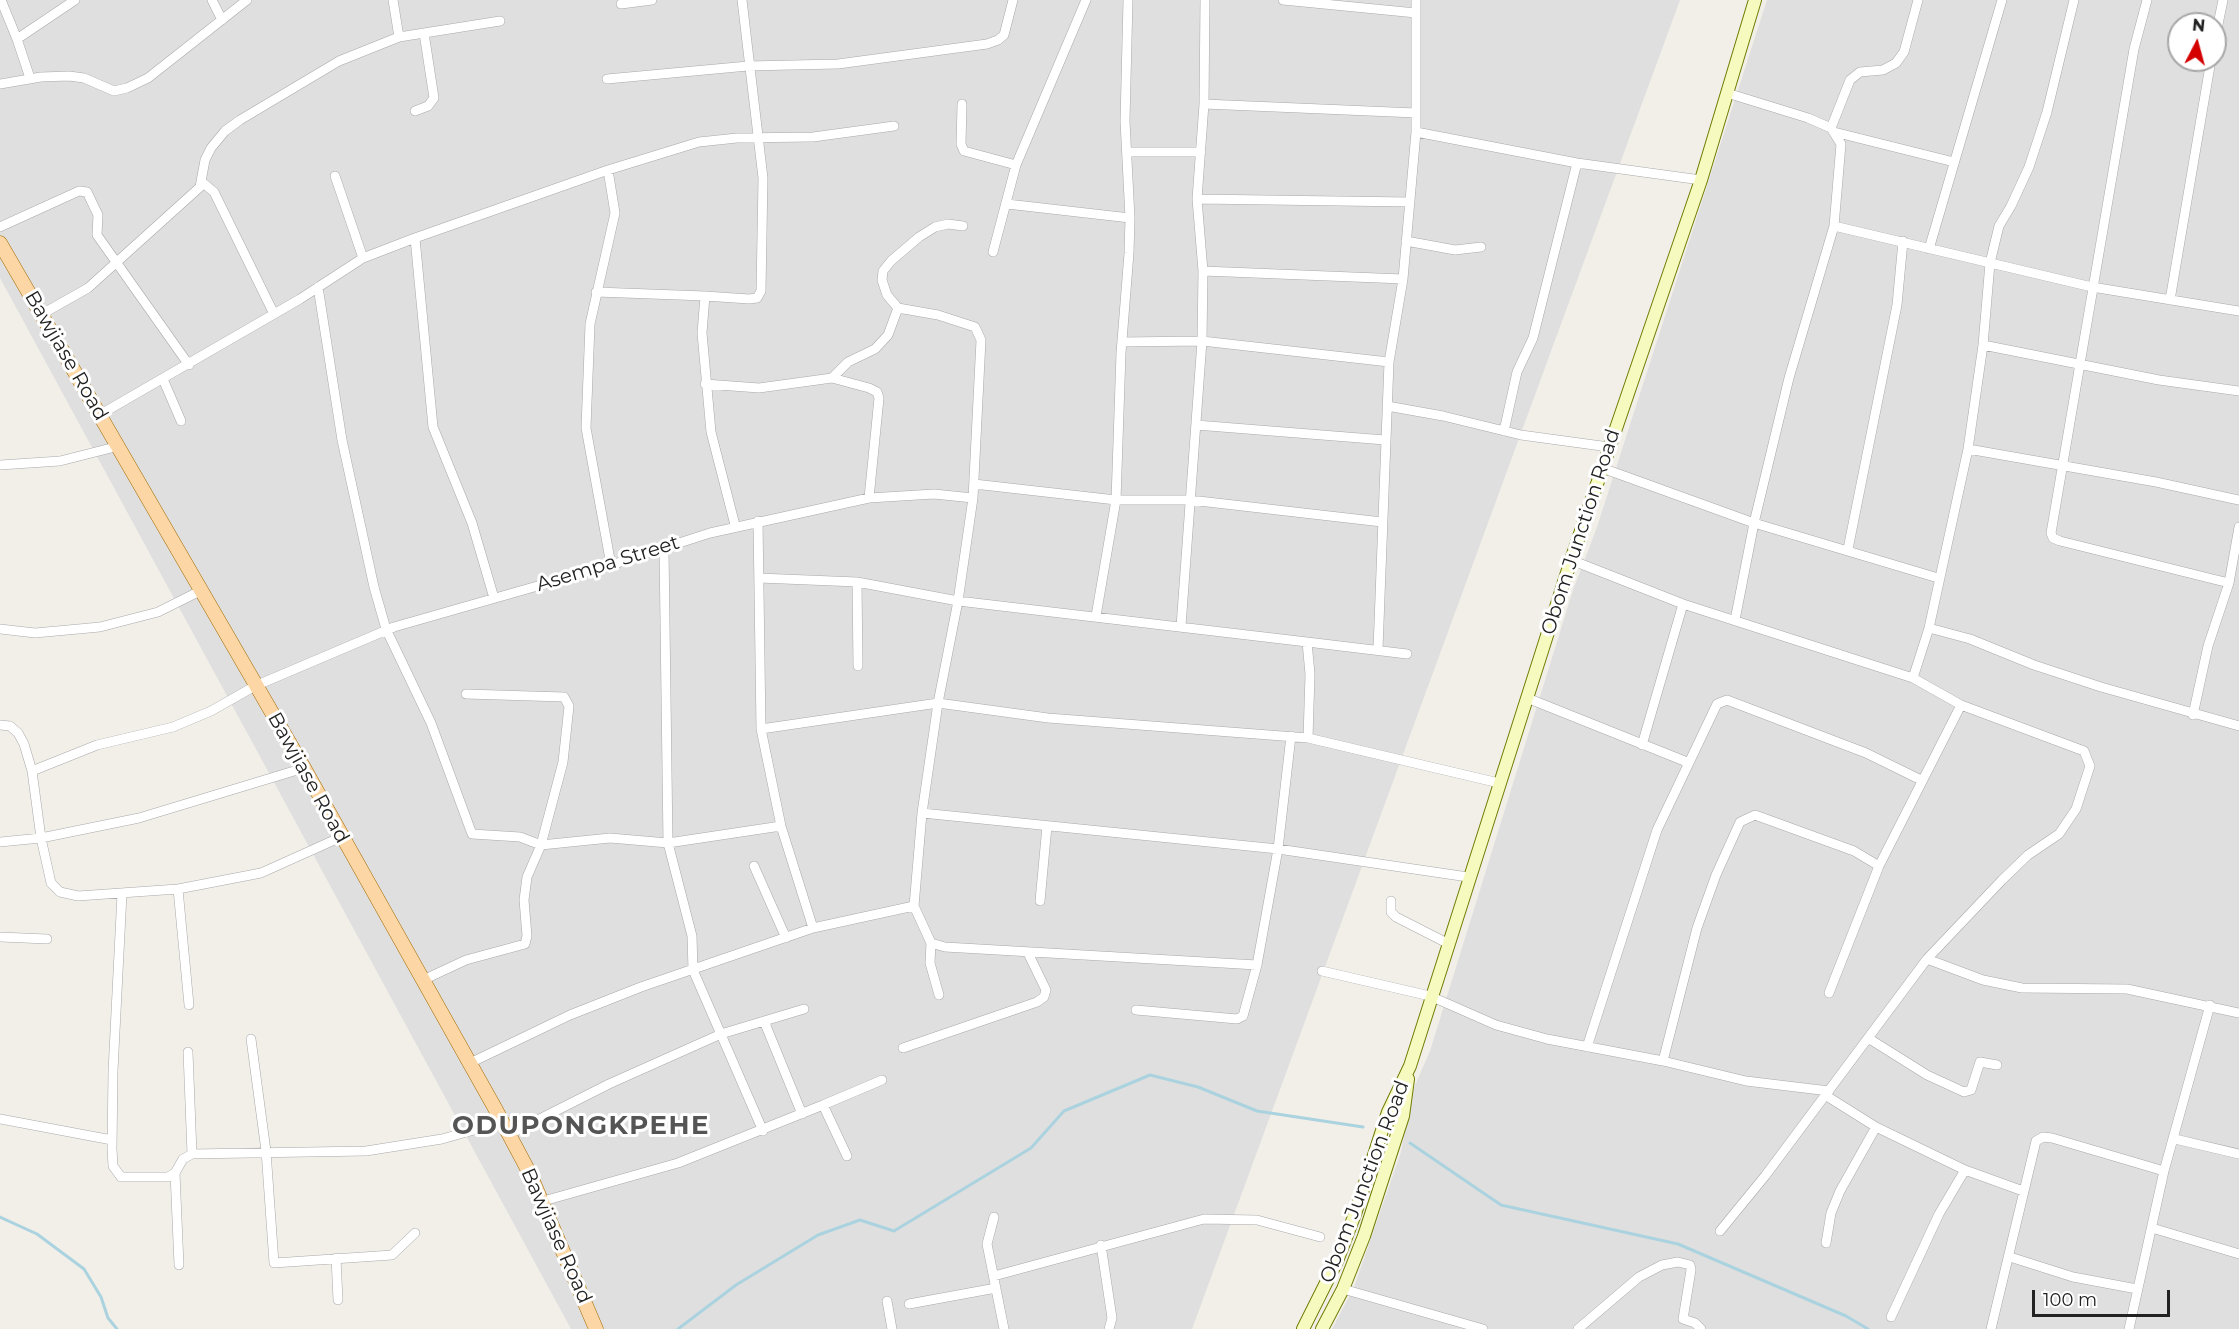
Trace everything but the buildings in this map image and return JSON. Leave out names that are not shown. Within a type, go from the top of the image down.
[{"type":"main road","name":"Obom Junction Road","points":[[1322,1329],[1343,1289],[1403,1116],[1410,1066],[1430,996],[1571,560],[1701,180],[1755,0]]},
{"type":"main road","name":"Bawjiase Road","points":[[0,243],[304,768],[470,1063],[529,1172],[540,1202],[596,1327]]},
{"type":"main road","name":"Obom Junction Road","points":[[1303,1329],[1333,1272],[1355,1215],[1388,1112],[1410,1066]]},
{"type":"street","points":[[1,0],[30,78]]},
{"type":"street","points":[[17,39],[75,0]]},
{"type":"street","points":[[212,0],[222,20]]},
{"type":"street","points":[[0,84],[30,78],[84,78],[114,91],[127,88],[148,78],[247,0]]},
{"type":"street","points":[[393,0],[399,37]]},
{"type":"street","points":[[621,4],[652,0]]},
{"type":"street","points":[[596,292],[749,299],[757,298],[761,291],[763,178],[742,0]]},
{"type":"street","points":[[607,79],[748,66],[838,64],[987,44],[1004,35],[1014,0]]},
{"type":"street","points":[[993,252],[1016,165],[1086,0]]},
{"type":"street","points":[[1096,616],[1116,500],[1122,342],[1130,218],[1125,121],[1128,0]]},
{"type":"street","points":[[1180,626],[1202,341],[1203,271],[1197,199],[1204,104],[1205,0]]},
{"type":"street","points":[[1283,0],[1416,13]]},
{"type":"street","points":[[1378,649],[1389,362],[1403,279],[1416,132],[1416,0]]},
{"type":"street","points":[[1832,130],[1850,80],[1860,72],[1883,70],[1896,63],[1904,52],[1918,0]]},
{"type":"street","points":[[1929,249],[2002,0]]},
{"type":"street","points":[[1913,678],[1929,628],[1938,578],[1968,449],[1983,345],[1990,263],[1999,226],[2029,167],[2047,112],[2074,0]]},
{"type":"street","points":[[2147,0],[2134,49],[2051,533],[2053,538],[2229,583]]},
{"type":"street","points":[[42,314],[88,288],[200,187],[205,160],[211,148],[225,131],[240,120],[339,61],[399,37],[500,21]]},
{"type":"street","points":[[415,111],[428,106],[434,98],[424,33]]},
{"type":"street","points":[[2170,300],[2209,72]]},
{"type":"street","points":[[1727,93],[1809,118],[1832,130],[1954,162]]},
{"type":"street","points":[[962,104],[961,144],[964,151],[1016,165]]},
{"type":"street","points":[[1204,104],[1416,113]]},
{"type":"street","points":[[101,414],[274,314],[363,258],[415,238],[608,170],[699,142],[737,138],[813,137],[894,126]]},
{"type":"street","points":[[1735,620],[1754,523],[1789,378],[1834,226],[1841,144],[1832,130]]},
{"type":"street","points":[[1416,132],[1577,163],[1701,180]]},
{"type":"street","points":[[1128,152],[1201,152]]},
{"type":"street","points":[[1504,431],[1517,372],[1533,338],[1577,163]]},
{"type":"street","points":[[608,170],[615,213],[590,324],[586,428],[611,565]]},
{"type":"street","points":[[335,176],[363,258]]},
{"type":"street","points":[[202,182],[214,192],[274,314]]},
{"type":"street","points":[[0,227],[79,190],[85,190],[98,215],[97,235],[116,265],[189,364]]},
{"type":"street","points":[[1197,199],[1410,202]]},
{"type":"street","points":[[1007,204],[1130,218]]},
{"type":"street","points":[[939,995],[930,963],[931,943],[914,906],[922,813],[973,498],[981,340],[975,327],[938,315],[898,308],[887,295],[882,280],[883,271],[891,261],[919,237],[935,227],[948,224],[963,226]]},
{"type":"street","points":[[1834,226],[2092,287],[2239,311]]},
{"type":"street","points":[[415,238],[433,427],[472,523],[494,598]]},
{"type":"street","points":[[1406,241],[1455,250],[1480,247]]},
{"type":"street","points":[[1848,549],[1897,305],[1903,241]]},
{"type":"street","points":[[1203,271],[1403,279]]},
{"type":"street","points":[[318,287],[342,440],[374,587],[386,629],[431,723],[472,834],[520,837],[541,845],[610,838],[669,843],[781,826]]},
{"type":"street","points":[[705,296],[702,333],[711,432],[735,525]]},
{"type":"street","points":[[832,378],[848,362],[875,349],[888,335],[898,308]]},
{"type":"street","points":[[1122,342],[1202,341],[1389,362]]},
{"type":"street","points":[[1983,345],[2158,380],[2239,391]]},
{"type":"street","points":[[705,384],[759,388],[832,378],[877,392],[879,399],[869,498]]},
{"type":"street","points":[[163,379],[181,422]]},
{"type":"street","points":[[1387,406],[1504,431],[1609,447]]},
{"type":"street","points":[[1196,425],[1385,440]]},
{"type":"street","points":[[0,465],[60,461],[119,446]]},
{"type":"street","points":[[1968,449],[2239,500]]},
{"type":"street","points":[[1602,468],[1754,523],[1848,549],[1938,578]]},
{"type":"street","points":[[974,484],[1116,500],[1190,500],[1382,522]]},
{"type":"street","name":"Asempa Street","points":[[32,771],[96,745],[173,727],[211,711],[255,686],[386,629],[611,565],[735,525],[869,498],[934,494],[973,498]]},
{"type":"street","points":[[758,521],[761,729],[781,826],[813,928]]},
{"type":"street","points":[[2193,715],[2208,646],[2229,583],[2239,527]]},
{"type":"street","points":[[664,549],[669,843],[692,936],[693,970],[763,1131]]},
{"type":"street","points":[[1571,560],[1683,604],[1913,678],[1961,705],[2084,751],[2091,766],[2076,809],[2059,834],[2028,855],[1927,959],[1720,1231]]},
{"type":"street","points":[[759,578],[857,582],[958,601],[1407,654]]},
{"type":"street","points":[[857,582],[858,666]]},
{"type":"street","points":[[0,629],[35,633],[100,627],[158,612],[200,591]]},
{"type":"street","points":[[1642,745],[1683,604]]},
{"type":"street","points":[[1929,628],[1970,639],[2034,665],[2193,715],[2239,726]]},
{"type":"street","points":[[1307,642],[1310,674],[1308,738]]},
{"type":"street","points":[[423,980],[466,960],[525,944],[527,936],[524,900],[527,877],[541,845],[563,762],[569,706],[564,697],[466,694]]},
{"type":"street","points":[[1527,698],[1687,762]]},
{"type":"street","points":[[1587,1047],[1657,830],[1687,762],[1717,704],[1727,700],[1866,753],[1921,780]]},
{"type":"street","points":[[761,729],[938,703],[1048,718],[1308,738],[1499,783]]},
{"type":"street","points":[[1829,993],[1879,866],[1961,705]]},
{"type":"street","points":[[0,725],[10,726],[18,733],[32,771],[41,838],[51,883],[60,892],[78,896],[178,889],[261,873],[341,837]]},
{"type":"street","points":[[1136,1010],[1237,1019],[1243,1016],[1257,965],[1278,849],[1291,736]]},
{"type":"street","points":[[0,842],[41,838],[139,818],[304,768]]},
{"type":"street","points":[[922,813],[1278,849],[1468,877]]},
{"type":"street","points":[[1663,1060],[1697,928],[1716,875],[1740,822],[1755,815],[1854,851],[1879,866]]},
{"type":"street","points":[[1040,901],[1047,826]]},
{"type":"street","points":[[754,866],[786,938]]},
{"type":"street","points":[[178,889],[189,1005]]},
{"type":"street","points":[[122,894],[112,1140],[113,1166],[121,1177],[168,1178],[175,1173],[183,1159],[192,1154],[366,1151],[505,1128],[721,1034],[804,1009]]},
{"type":"street","points":[[1391,901],[1392,912],[1396,917],[1447,943]]},
{"type":"street","points":[[470,1063],[570,1015],[640,987],[813,928],[914,906]]},
{"type":"street","points":[[0,937],[46,939]]},
{"type":"street","points":[[931,943],[969,950],[1257,965]]},
{"type":"street","points":[[903,1048],[1037,1002],[1044,997],[1046,990],[1028,953]]},
{"type":"street","points":[[1927,959],[1983,980],[2022,988],[2127,989],[2239,1012]]},
{"type":"street","points":[[1322,971],[1430,996],[1496,1025],[1587,1047],[1663,1060],[1746,1081],[1827,1093],[1876,1127],[1965,1170],[2023,1191]]},
{"type":"street","points":[[2129,1329],[2164,1170],[2175,1139],[2210,1005]]},
{"type":"street","points":[[764,1021],[802,1114]]},
{"type":"street","points":[[1868,1038],[1927,1075],[1964,1092],[1971,1090],[1980,1062],[1997,1065]]},
{"type":"street","points":[[251,1039],[266,1151],[274,1263],[392,1255],[415,1233]]},
{"type":"street","points":[[188,1052],[192,1154]]},
{"type":"street","points":[[540,1202],[678,1162],[763,1131],[882,1080]]},
{"type":"street","points":[[824,1105],[847,1156]]},
{"type":"street","points":[[0,1119],[112,1140]]},
{"type":"street","points":[[1826,1243],[1831,1213],[1840,1191],[1876,1127]]},
{"type":"street","points":[[1990,1329],[2010,1257],[2036,1141],[2043,1137],[2124,1157],[2164,1170]]},
{"type":"street","points":[[2175,1139],[2239,1154]]},
{"type":"street","points":[[1891,1317],[1935,1221],[1965,1170]]},
{"type":"street","points":[[175,1173],[179,1265]]},
{"type":"street","points":[[994,1217],[987,1244],[1004,1329]]},
{"type":"street","points":[[994,1276],[1101,1245],[1204,1219],[1257,1220],[1320,1237]]},
{"type":"street","points":[[2152,1228],[2239,1254]]},
{"type":"street","points":[[1101,1245],[1112,1318],[1109,1329]]},
{"type":"street","points":[[2010,1257],[2073,1277],[2138,1289]]},
{"type":"street","points":[[336,1258],[338,1300]]},
{"type":"street","points":[[1578,1329],[1639,1276],[1662,1265],[1678,1262],[1690,1265],[1691,1270],[1683,1319],[1695,1323],[1701,1329]]},
{"type":"street","points":[[909,1304],[996,1288]]},
{"type":"street","points":[[1343,1289],[1483,1329]]},
{"type":"street","points":[[887,1301],[892,1329]]},
{"type":"shaded area","points":[[0,0],[1680,0],[1192,1329],[571,1329],[0,278]]},
{"type":"shaded area","points":[[1767,0],[2239,0],[2239,1329],[1332,1329],[1354,1287],[1401,1152],[1413,1090],[1430,1051],[1573,590],[1596,530]]},
{"type":"waterway","points":[[678,1329],[736,1285],[818,1235],[860,1220],[894,1231],[1031,1148],[1064,1111],[1150,1075],[1198,1087],[1257,1111],[1363,1127]]},
{"type":"waterway","points":[[1410,1143],[1501,1205],[1678,1244],[1846,1316],[1868,1329]]},
{"type":"waterway","points":[[0,1217],[37,1234],[84,1269],[101,1297],[108,1318],[117,1329]]},
{"type":"district","name":"ODUPONGKPEHE","points":[[581,1126]]}]
